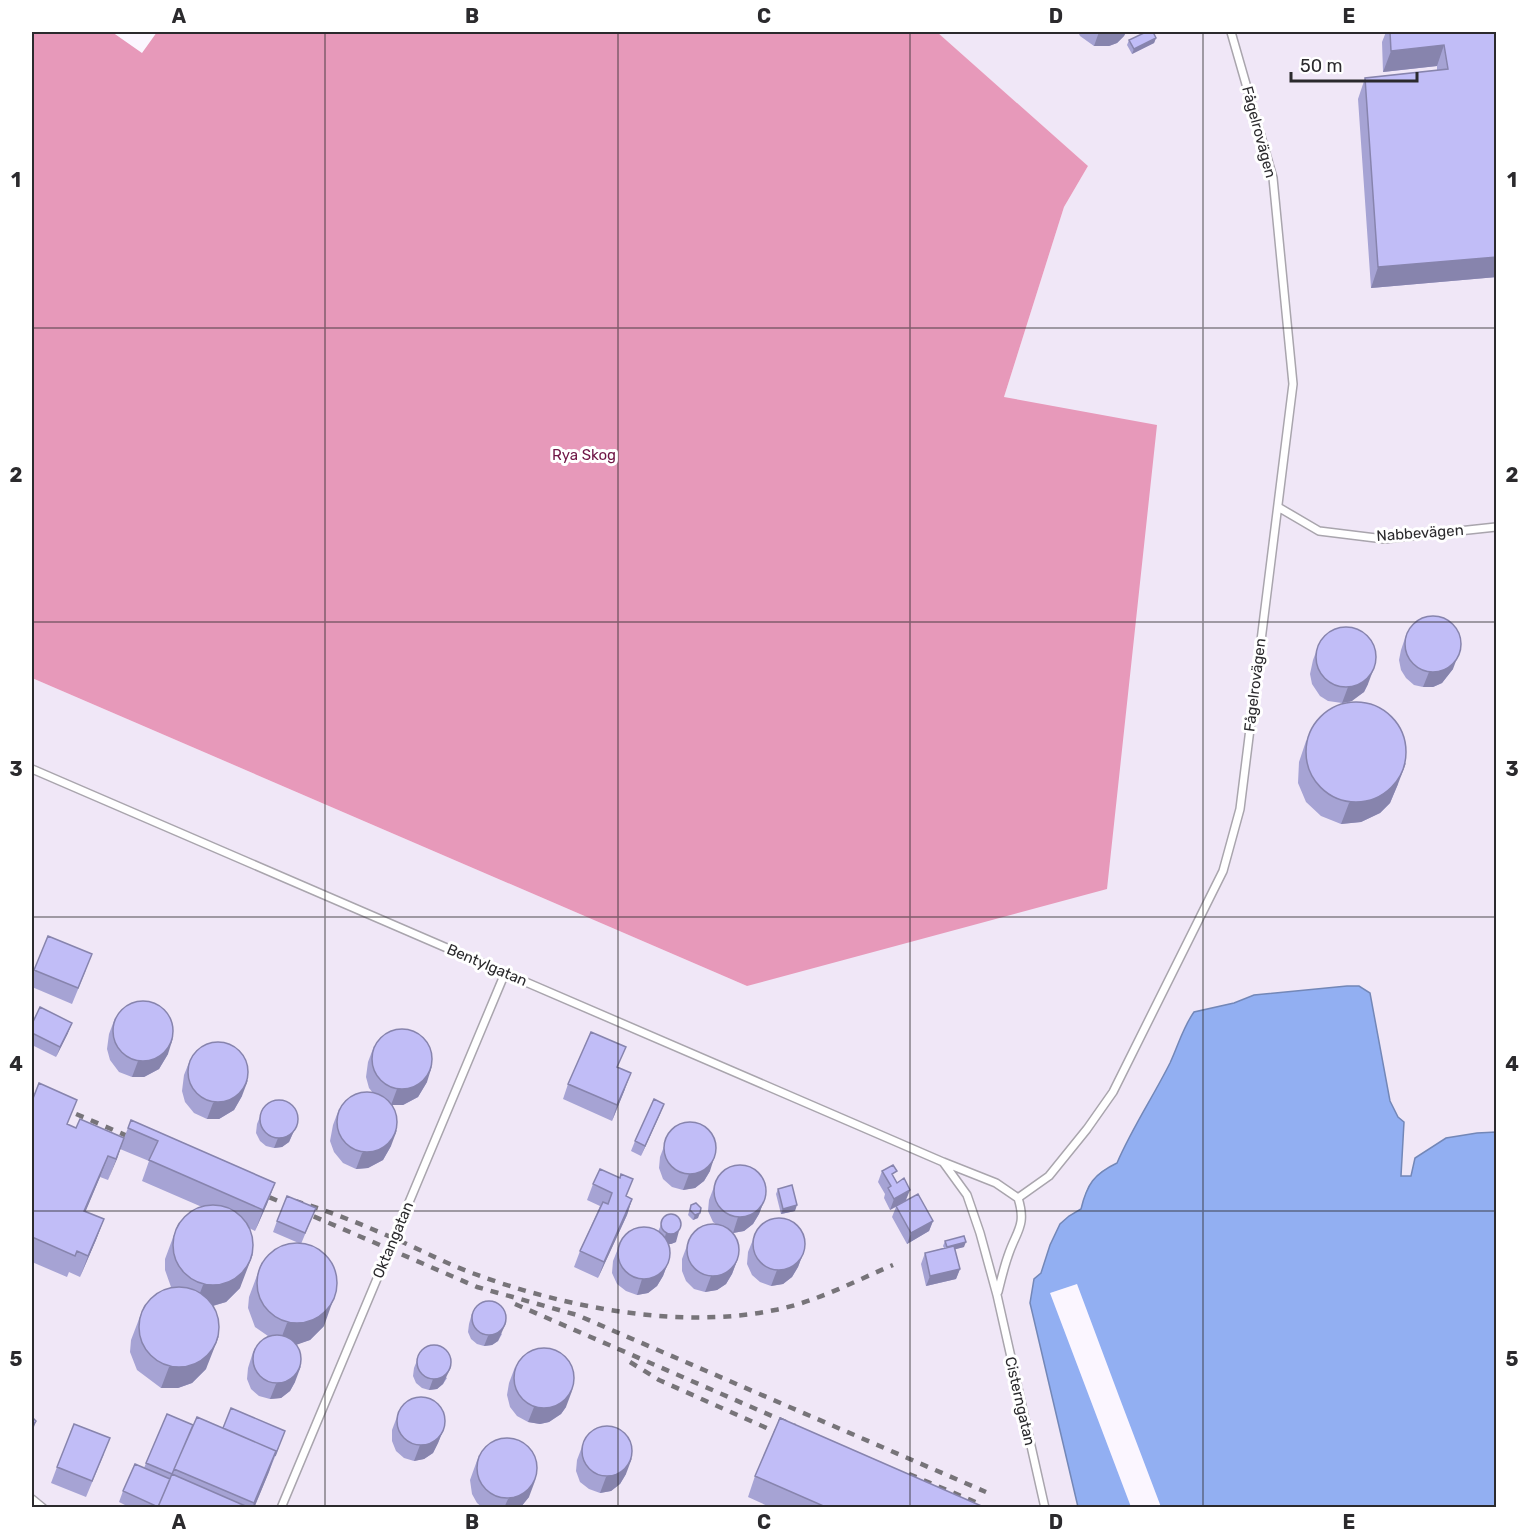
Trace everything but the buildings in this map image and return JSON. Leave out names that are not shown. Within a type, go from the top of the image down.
[{"type":"lane","name":"Fågelrovägen","points":[[1018,1198],[1049,1176],[1113,1092],[1223,871],[1240,809],[1293,384],[1273,178],[1231,32]]},
{"type":"lane","name":"Nabbevägen","points":[[1278,507],[1319,531],[1384,539],[1497,527]]},
{"type":"lane","name":"Bentylgatan","points":[[32,768],[943,1162]]},
{"type":"lane","name":"Oktangatan","points":[[281,1508],[505,973]]},
{"type":"lane","points":[[943,1162],[996,1183],[1018,1198]]},
{"type":"lane","name":"Cisterngatan","points":[[943,1162],[967,1195],[980,1233],[997,1294],[1045,1508]]},
{"type":"lane","name":"Cisterngatan","points":[[997,1294],[1008,1254],[1022,1225],[1022,1209],[1018,1198]]},
{"type":"lane","points":[[32,1499],[43,1508]]},
{"type":"shaded area","points":[[937,32],[1496,32],[1496,1132],[1446,1138],[1411,1176],[1401,1176],[1404,1122],[1398,1117],[1390,1101],[1370,993],[1359,986],[1254,995],[1188,1020],[1169,1065],[1117,1163],[1100,1171],[1085,1191],[1082,1209],[1069,1216],[1050,1245],[1041,1273],[1034,1279],[1030,1303],[1078,1507],[32,1507],[32,678],[747,986],[1004,397],[1064,207],[1088,166]]},
{"type":"green space","name":"Rya Skog","points":[[32,32],[112,32],[142,53],[157,32],[937,32],[1088,166],[1064,207],[1004,397],[1157,425],[1107,889],[747,986],[32,678]]},
{"type":"water","points":[[1359,986],[1370,993],[1390,1101],[1398,1117],[1404,1122],[1401,1176],[1411,1176],[1415,1158],[1446,1138],[1496,1132],[1496,1507],[1078,1507],[1030,1303],[1034,1279],[1041,1273],[1060,1224],[1081,1209],[1089,1186],[1097,1176],[1117,1163],[1194,1012],[1234,1003],[1254,995]]},
{"type":"pier","points":[[1077,1284],[1161,1507],[1131,1507],[1050,1293]]},
{"type":"railway","points":[[32,1095],[139,1141]]},
{"type":"railway","points":[[255,1191],[477,1287],[577,1315],[986,1492]]},
{"type":"railway","points":[[295,1201],[357,1223],[462,1269],[507,1285],[544,1296],[622,1312],[700,1317],[738,1316],[775,1310],[820,1296],[893,1265]]},
{"type":"railway","points":[[515,1304],[795,1426]]},
{"type":"railway","points":[[630,1362],[659,1380],[789,1438]]},
{"type":"railway","points":[[909,1474],[980,1504]]}]
